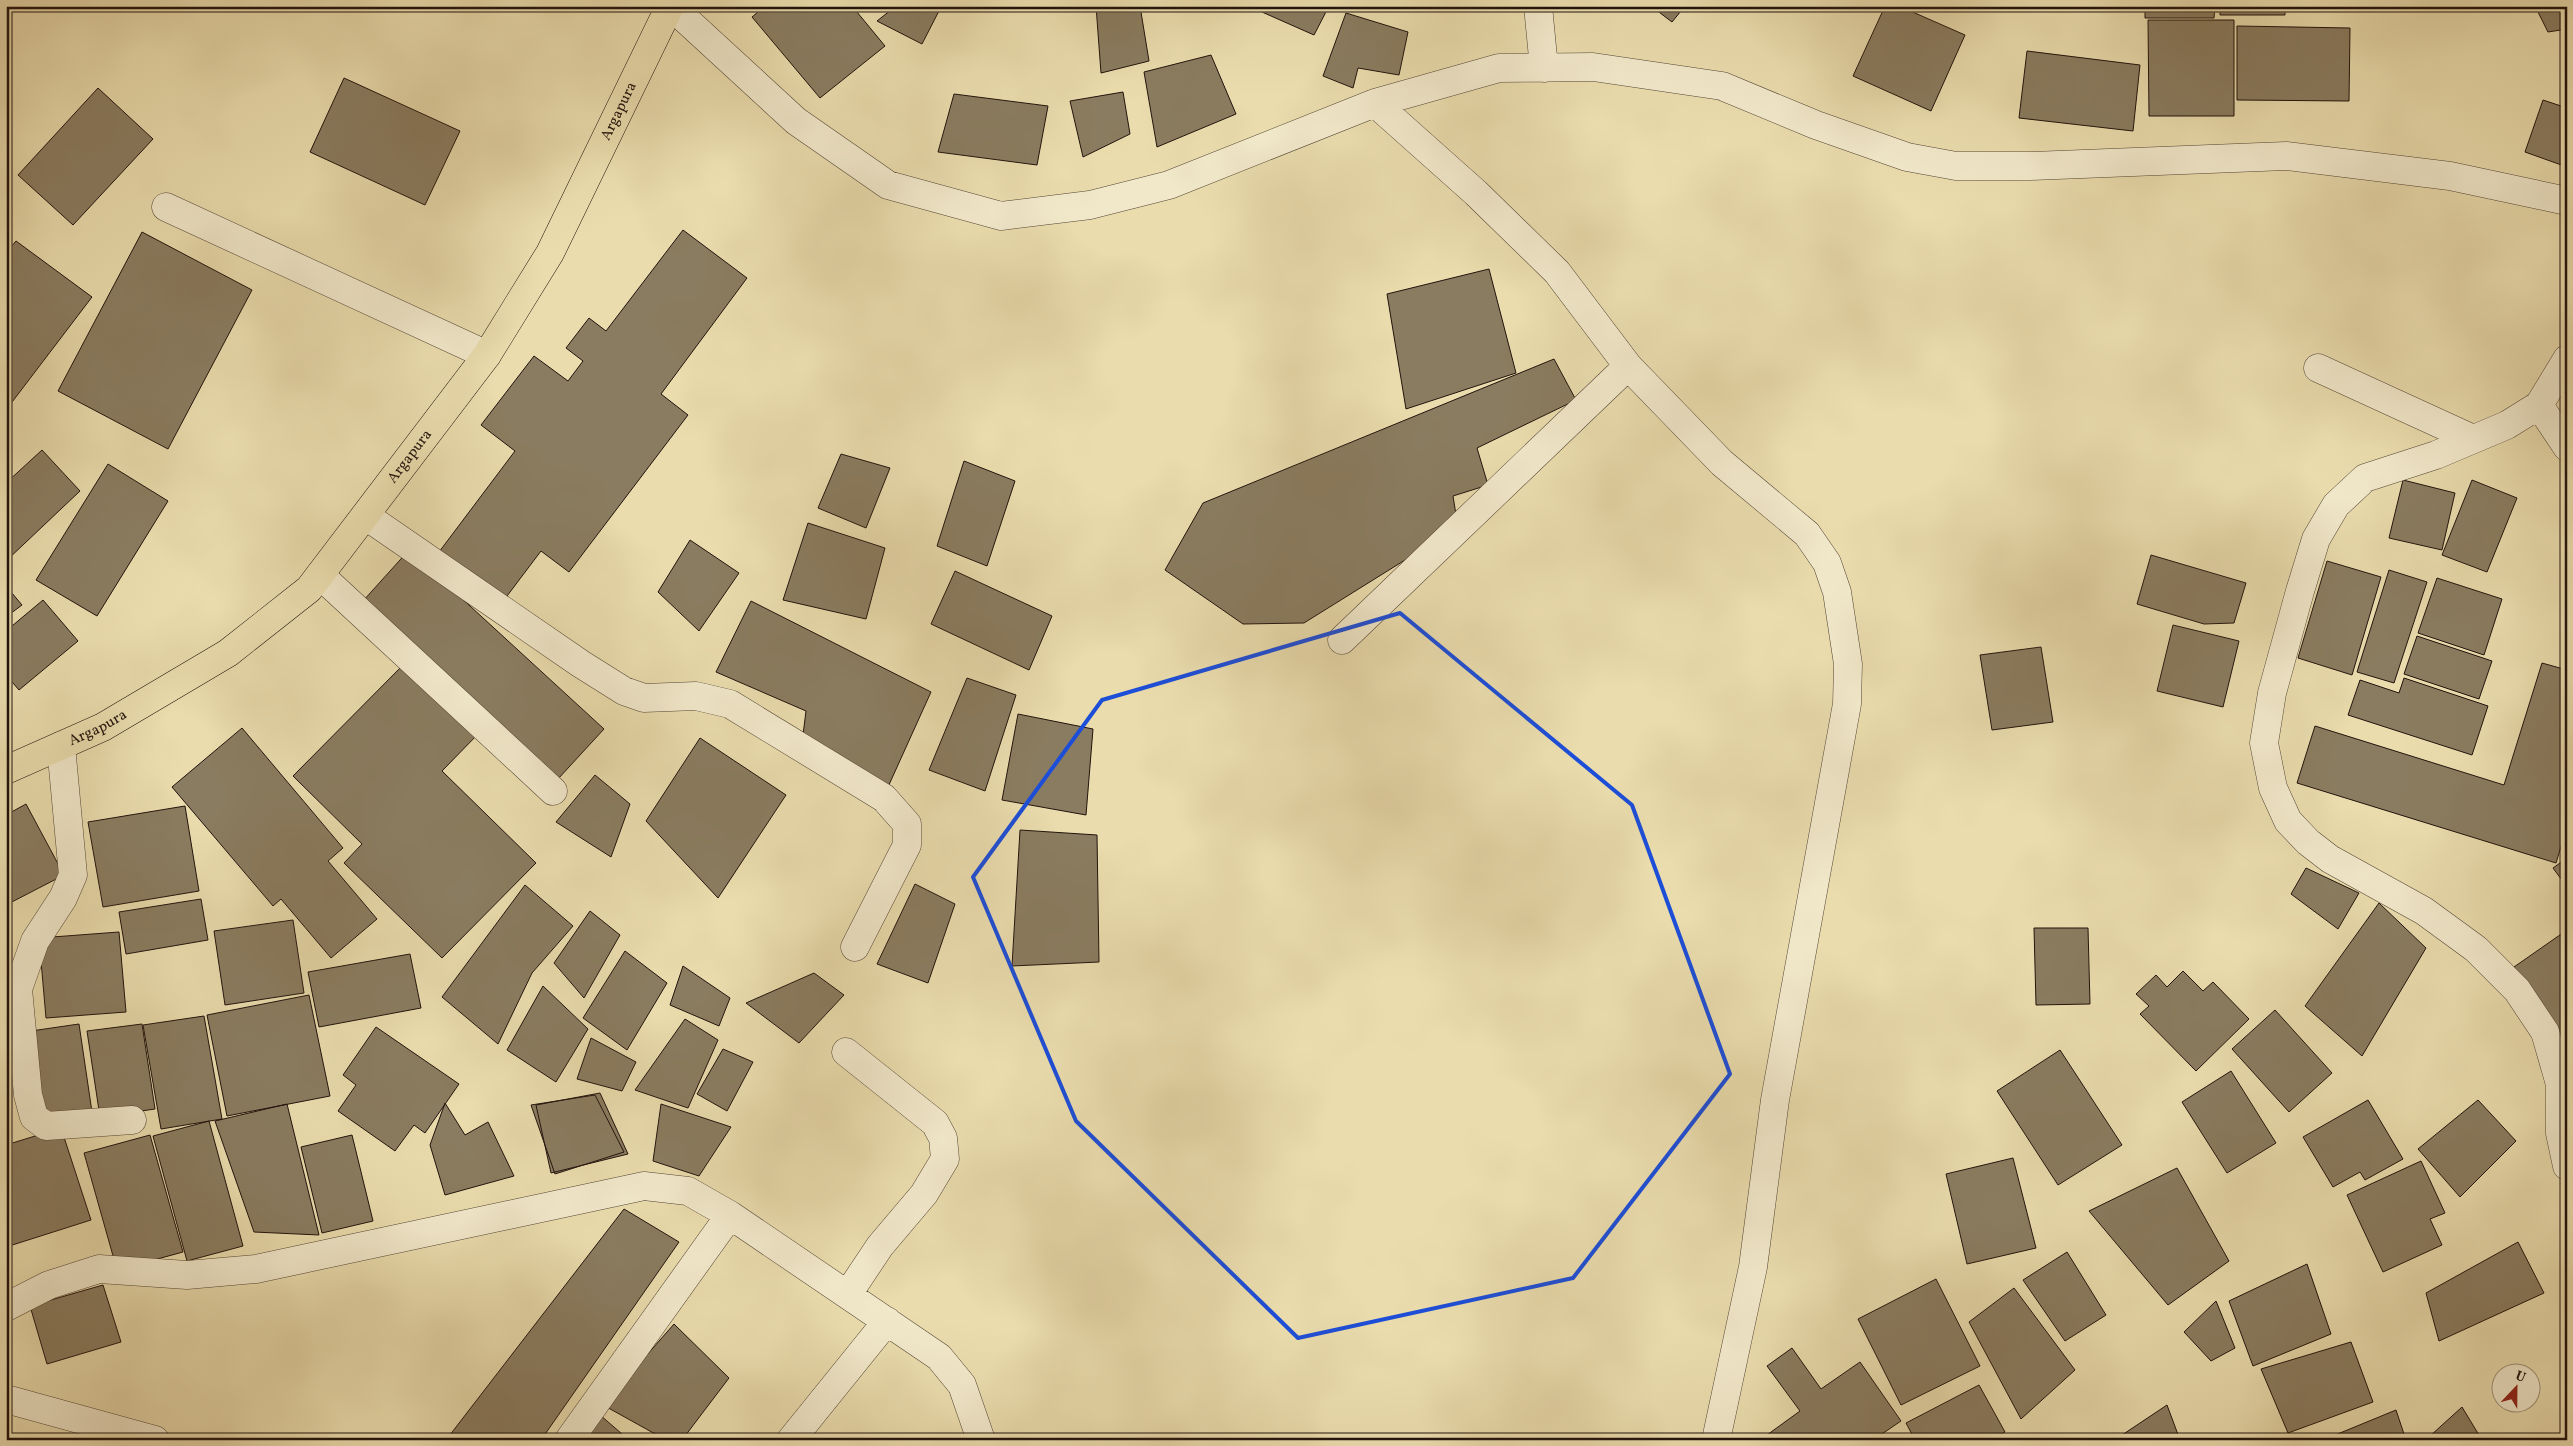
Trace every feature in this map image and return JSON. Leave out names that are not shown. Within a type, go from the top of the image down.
[{"type":"highway","name":"Argapura","points":[[6,770],[103,727],[228,653],[309,589],[487,355],[550,253],[670,6]]},
{"type":"street","points":[[670,6],[796,120],[888,186],[1001,216],[1090,205],[1169,185],[1375,103],[1499,68],[1593,67],[1722,86],[1816,125],[1907,157],[1956,166],[2030,166],[2286,156],[2450,176],[2567,201]]},
{"type":"street","points":[[1538,6],[1544,68]]},
{"type":"street","points":[[1375,103],[1476,193],[1558,272],[1628,366],[1722,463],[1807,534],[1827,563],[1837,592],[1848,664],[1847,704],[1775,1100],[1753,1267],[1716,1440]]},
{"type":"street","points":[[166,207],[487,355]]},
{"type":"street","points":[[2567,359],[2539,405],[2507,425],[2473,440],[2436,455],[2365,478],[2336,504],[2316,539],[2300,591],[2272,693],[2264,743],[2273,788],[2288,822],[2308,842],[2330,859],[2424,911],[2476,949],[2517,990],[2545,1032],[2560,1084],[2560,1133],[2567,1166]]},
{"type":"street","points":[[1342,640],[1628,366]]},
{"type":"street","points":[[2318,368],[2473,440]]},
{"type":"street","points":[[2539,405],[2567,447]]},
{"type":"street","points":[[366,516],[581,664],[624,691],[644,698],[696,696],[730,704],[884,798],[907,824],[907,845],[855,947]]},
{"type":"street","points":[[320,575],[552,791]]},
{"type":"street","points":[[61,746],[73,875],[64,898],[35,941],[18,989],[28,1095],[34,1117],[46,1126],[132,1120]]},
{"type":"street","points":[[846,1052],[935,1123],[943,1138],[945,1159],[924,1194],[885,1240],[848,1294]]},
{"type":"street","points":[[6,1307],[49,1285],[99,1269],[187,1275],[256,1269],[644,1186],[688,1192],[730,1215],[939,1357],[962,1385],[981,1440]]},
{"type":"street","points":[[569,1440],[730,1215]]},
{"type":"street","points":[[792,1440],[886,1321]]},
{"type":"street","points":[[6,1399],[155,1440]]},
{"type":"highlighted area","points":[[1400,613],[1632,805],[1730,1074],[1573,1278],[1298,1338],[1076,1121],[973,877],[1102,700]]},
{"type":"building","points":[[765,6],[852,6],[885,46],[820,98],[752,17]]},
{"type":"building","points":[[896,6],[941,7],[922,44],[877,21]]},
{"type":"building","points":[[1096,6],[1140,6],[1149,61],[1101,73]]},
{"type":"building","points":[[1264,6],[1329,6],[1314,35],[1262,12]]},
{"type":"building","points":[[1651,6],[1685,6],[1672,22]]},
{"type":"building","points":[[1885,6],[1899,6],[1965,35],[1931,111],[1853,76]]},
{"type":"building","points":[[2145,6],[2215,6],[2214,18],[2145,18]]},
{"type":"building","points":[[2220,6],[2285,6],[2285,15],[2220,15]]},
{"type":"building","points":[[2535,6],[2567,6],[2567,29],[2548,32]]},
{"type":"building","points":[[1346,13],[1408,32],[1399,75],[1358,68],[1353,88],[1323,76]]},
{"type":"building","points":[[2148,20],[2234,20],[2234,116],[2149,116]]},
{"type":"building","points":[[2237,26],[2350,28],[2349,101],[2237,100]]},
{"type":"building","points":[[2027,51],[2140,65],[2133,131],[2019,118]]},
{"type":"building","points":[[1211,55],[1236,114],[1157,147],[1144,72]]},
{"type":"building","points":[[344,78],[460,131],[425,205],[310,152]]},
{"type":"building","points":[[98,88],[153,139],[73,225],[18,175]]},
{"type":"building","points":[[1123,92],[1130,134],[1083,157],[1070,101]]},
{"type":"building","points":[[954,94],[1048,106],[1037,165],[938,152]]},
{"type":"building","points":[[2543,100],[2567,108],[2567,167],[2525,152]]},
{"type":"building","points":[[683,230],[747,278],[661,394],[688,415],[569,572],[541,551],[504,600],[439,552],[515,451],[481,425],[534,356],[568,381],[583,361],[566,348],[589,318],[606,331]]},
{"type":"building","points":[[142,232],[252,290],[168,449],[58,391]]},
{"type":"building","points":[[16,241],[92,297],[6,410],[6,253]]},
{"type":"building","points":[[1489,269],[1516,373],[1406,409],[1387,294]]},
{"type":"building","points":[[1554,359],[1576,400],[1477,448],[1488,485],[1453,496],[1458,527],[1304,623],[1243,624],[1165,570],[1203,503]]},
{"type":"building","points":[[42,450],[80,491],[6,561],[6,483]]},
{"type":"building","points":[[841,454],[890,468],[866,528],[818,508]]},
{"type":"building","points":[[964,461],[1015,481],[987,566],[937,546]]},
{"type":"building","points":[[108,464],[168,501],[97,616],[36,580]]},
{"type":"building","points":[[2403,480],[2455,493],[2442,550],[2389,538]]},
{"type":"building","points":[[2472,480],[2517,498],[2487,572],[2442,555]]},
{"type":"building","points":[[808,523],[885,548],[866,619],[783,600]]},
{"type":"building","points":[[690,540],[739,573],[699,631],[658,592]]},
{"type":"building","points":[[409,550],[604,729],[558,779],[363,601]]},
{"type":"building","points":[[2151,555],[2246,583],[2234,623],[2204,624],[2137,604]]},
{"type":"building","points":[[2327,561],[2381,577],[2352,675],[2298,658]]},
{"type":"building","points":[[2389,570],[2427,582],[2394,683],[2357,672]]},
{"type":"building","points":[[955,571],[1052,616],[1029,670],[931,624]]},
{"type":"building","points":[[2437,578],[2502,599],[2484,655],[2418,633]]},
{"type":"building","points":[[6,586],[22,605],[6,617]]},
{"type":"building","points":[[43,600],[78,641],[19,690],[6,675],[6,631]]},
{"type":"building","points":[[751,601],[931,692],[888,787],[803,735],[806,711],[716,672]]},
{"type":"building","points":[[2173,625],[2239,641],[2223,707],[2157,691]]},
{"type":"building","points":[[2417,636],[2492,661],[2479,699],[2404,674]]},
{"type":"building","points":[[2041,647],[2053,722],[1992,730],[1980,655]]},
{"type":"building","points":[[407,661],[480,732],[442,771],[536,863],[442,958],[344,863],[362,844],[293,776]]},
{"type":"building","points":[[2542,663],[2567,670],[2567,827],[2556,863],[2297,783],[2315,726],[2504,785]]},
{"type":"building","points":[[967,678],[1016,695],[985,791],[929,770]]},
{"type":"building","points":[[2404,678],[2488,706],[2472,755],[2348,715],[2360,680],[2399,693]]},
{"type":"building","points":[[1018,714],[1093,729],[1086,815],[1002,800]]},
{"type":"building","points":[[242,728],[343,848],[328,861],[377,919],[331,958],[281,899],[273,906],[172,787]]},
{"type":"building","points":[[700,738],[786,795],[718,898],[646,821]]},
{"type":"building","points":[[595,775],[630,804],[611,857],[556,822]]},
{"type":"building","points":[[26,804],[64,875],[6,905],[6,815]]},
{"type":"building","points":[[185,806],[199,891],[103,907],[88,822]]},
{"type":"building","points":[[1020,830],[1097,835],[1099,962],[1012,966]]},
{"type":"building","points":[[2567,858],[2567,887],[2553,868]]},
{"type":"building","points":[[2306,868],[2359,893],[2338,929],[2291,894]]},
{"type":"building","points":[[915,884],[955,904],[928,983],[877,964]]},
{"type":"building","points":[[525,885],[573,926],[532,973],[498,1044],[442,997]]},
{"type":"building","points":[[201,899],[208,940],[126,954],[119,912]]},
{"type":"building","points":[[2379,903],[2426,948],[2362,1056],[2305,1006]]},
{"type":"building","points":[[590,911],[620,935],[584,998],[554,963]]},
{"type":"building","points":[[293,920],[304,993],[225,1005],[214,931]]},
{"type":"building","points":[[2034,928],[2088,928],[2090,1004],[2036,1005]]},
{"type":"building","points":[[2567,930],[2567,1044],[2514,967]]},
{"type":"building","points":[[119,932],[126,1012],[46,1018],[39,938]]},
{"type":"building","points":[[625,951],[667,983],[627,1050],[583,1018]]},
{"type":"building","points":[[410,954],[421,1008],[319,1027],[308,972]]},
{"type":"building","points":[[683,966],[730,998],[719,1026],[670,1005]]},
{"type":"building","points":[[2183,971],[2203,991],[2213,982],[2249,1019],[2196,1071],[2140,1014],[2149,1006],[2136,994],[2156,975],[2167,987]]},
{"type":"building","points":[[814,973],[844,995],[799,1043],[746,1003]]},
{"type":"building","points":[[543,986],[588,1029],[556,1082],[507,1050]]},
{"type":"building","points":[[309,995],[330,1096],[227,1116],[207,1015]]},
{"type":"building","points":[[2275,1010],[2332,1073],[2289,1112],[2232,1049]]},
{"type":"building","points":[[204,1016],[222,1119],[161,1129],[143,1025]]},
{"type":"building","points":[[685,1019],[718,1040],[688,1108],[635,1090]]},
{"type":"building","points":[[79,1024],[92,1112],[44,1119],[31,1031]]},
{"type":"building","points":[[142,1024],[155,1109],[100,1117],[87,1031]]},
{"type":"building","points":[[376,1027],[459,1084],[425,1133],[414,1125],[395,1151],[338,1111],[356,1085],[343,1075]]},
{"type":"building","points":[[591,1038],[636,1062],[622,1091],[577,1079]]},
{"type":"building","points":[[723,1049],[753,1062],[727,1111],[697,1094]]},
{"type":"building","points":[[2060,1050],[2122,1145],[2058,1185],[1997,1091]]},
{"type":"building","points":[[2231,1071],[2276,1143],[2227,1173],[2182,1102]]},
{"type":"building","points":[[600,1093],[628,1154],[551,1173],[536,1105]]},
{"type":"building","points":[[595,1095],[624,1152],[555,1174],[531,1105]]},
{"type":"building","points":[[2368,1100],[2403,1159],[2365,1180],[2360,1172],[2333,1187],[2303,1137]]},
{"type":"building","points":[[2478,1100],[2516,1141],[2460,1197],[2418,1149]]},
{"type":"building","points":[[445,1103],[465,1135],[488,1122],[514,1176],[445,1195],[430,1145]]},
{"type":"building","points":[[287,1104],[319,1235],[254,1232],[215,1121]]},
{"type":"building","points":[[661,1104],[731,1127],[699,1176],[653,1161]]},
{"type":"building","points":[[209,1121],[243,1246],[187,1261],[153,1136]]},
{"type":"building","points":[[61,1128],[91,1220],[6,1247],[6,1145]]},
{"type":"building","points":[[150,1135],[183,1252],[117,1270],[84,1153]]},
{"type":"building","points":[[352,1135],[373,1221],[322,1233],[301,1147]]},
{"type":"building","points":[[2013,1158],[2036,1248],[1967,1264],[1946,1174]]},
{"type":"building","points":[[2421,1161],[2445,1213],[2430,1219],[2442,1245],[2383,1272],[2347,1195]]},
{"type":"building","points":[[2177,1168],[2229,1261],[2168,1305],[2089,1211]]},
{"type":"building","points":[[624,1209],[679,1242],[541,1440],[446,1440]]},
{"type":"building","points":[[2518,1242],[2544,1293],[2439,1341],[2426,1293]]},
{"type":"building","points":[[2067,1252],[2106,1315],[2065,1341],[2023,1280]]},
{"type":"building","points":[[2307,1264],[2331,1334],[2253,1366],[2229,1301]]},
{"type":"building","points":[[1936,1279],[1980,1366],[1901,1405],[1858,1319]]},
{"type":"building","points":[[103,1285],[121,1342],[47,1364],[30,1306]]},
{"type":"building","points":[[2014,1288],[2075,1370],[2021,1419],[1969,1322]]},
{"type":"building","points":[[2216,1301],[2235,1348],[2211,1361],[2184,1332]]},
{"type":"building","points":[[674,1324],[729,1378],[682,1440],[666,1440],[603,1405]]},
{"type":"building","points":[[2351,1342],[2373,1402],[2288,1433],[2261,1369]]},
{"type":"building","points":[[1792,1348],[1821,1389],[1860,1362],[1901,1421],[1873,1440],[1770,1440],[1767,1435],[1800,1411],[1767,1366]]},
{"type":"building","points":[[1979,1385],[2005,1432],[1990,1440],[1915,1440],[1906,1423]]},
{"type":"building","points":[[2167,1405],[2180,1440],[2123,1440],[2122,1435]]},
{"type":"building","points":[[2462,1407],[2482,1440],[2432,1440],[2430,1436]]},
{"type":"building","points":[[2396,1410],[2406,1440],[2323,1440]]},
{"type":"building","points":[[600,1415],[629,1440],[581,1440]]}]
